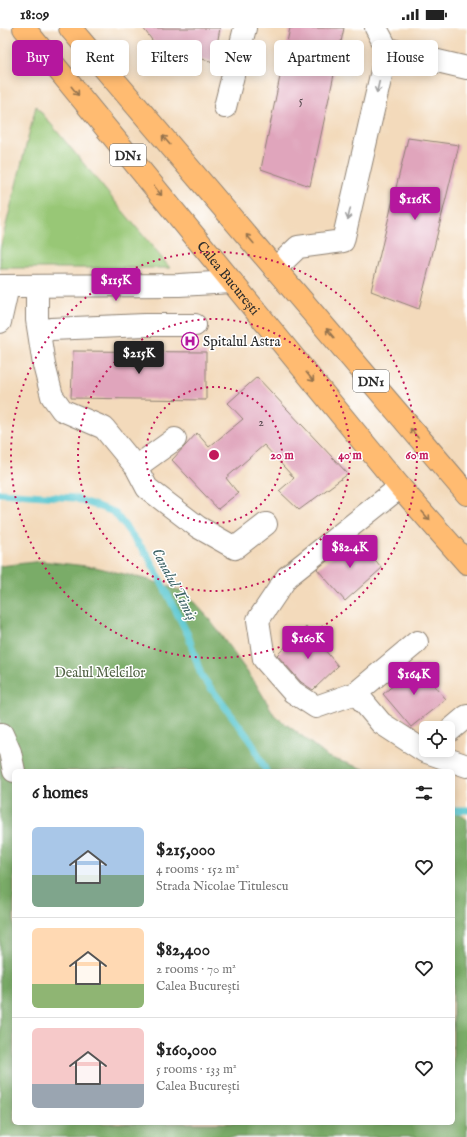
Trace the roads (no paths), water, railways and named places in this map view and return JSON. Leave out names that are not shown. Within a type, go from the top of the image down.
[{"type":"main road","name":"Calea București","points":[[24,28],[400,487],[467,563]]},
{"type":"main road","name":"DN1","points":[[70,28],[467,494]]},
{"type":"street","points":[[225,107],[245,28]]},
{"type":"street","points":[[376,28],[382,40]]},
{"type":"street","points":[[438,61],[467,68]]},
{"type":"street","points":[[275,269],[298,247],[343,241],[381,76]]},
{"type":"street","points":[[0,322],[4,286],[179,285],[232,282]]},
{"type":"street","points":[[37,286],[36,307],[44,365],[52,396],[62,410],[104,428],[136,467],[146,488],[198,527],[235,548],[266,524]]},
{"type":"street","points":[[40,333],[51,329],[145,325],[195,325]]},
{"type":"street","points":[[136,467],[175,439]]},
{"type":"street","points":[[400,487],[287,577],[258,620],[264,659],[294,692],[316,706],[356,693],[417,642]]},
{"type":"street","points":[[356,693],[381,723],[419,746]]},
{"type":"street","points":[[455,726],[467,716]]},
{"type":"street","points":[[0,734],[2,734],[10,752],[14,769]]},
{"type":"street","points":[[443,757],[467,766]]},
{"type":"waterway","name":"Canalul Timiș","points":[[0,493],[74,498],[114,512],[148,556],[188,635],[201,675],[251,741],[265,769]]},
{"type":"waterway","name":"Canalul Timiș","points":[[455,810],[467,810]]},
{"type":"place","name":"Spitalul Astra","points":[[190,341]]},
{"type":"park label","name":"Dealul Melcilor","points":[[100,672]]}]
